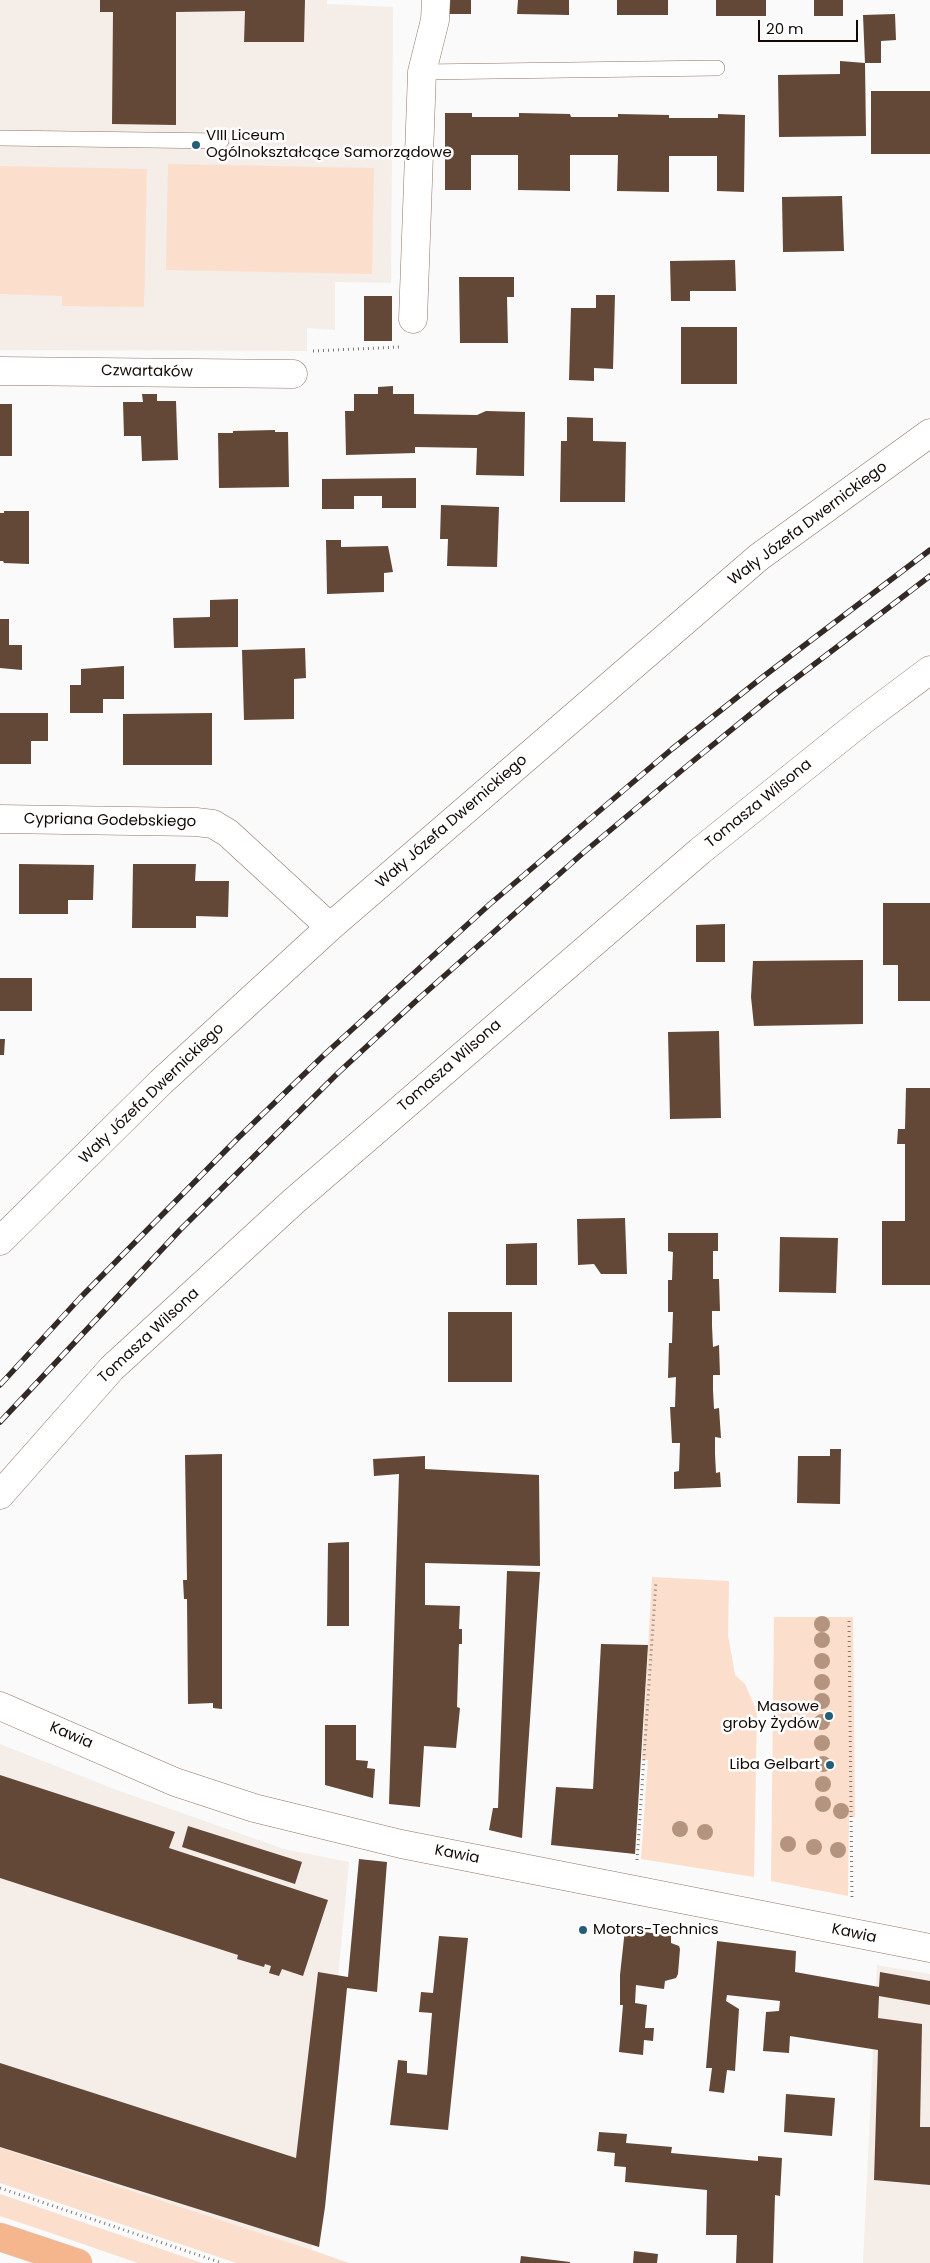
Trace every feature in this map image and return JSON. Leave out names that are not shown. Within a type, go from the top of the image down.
[{"type":"main road","points":[[0,2237],[78,2263]]},
{"type":"street","points":[[413,319],[422,72],[435,20],[436,0]]},
{"type":"street","name":"Czwartaków","points":[[0,371],[293,374]]},
{"type":"street","name":"Wały Józefa Dwernickiego","points":[[0,1241],[161,1082],[330,927],[759,557],[930,433]]},
{"type":"street","name":"Tomasza Wilsona","points":[[0,1495],[112,1368],[294,1201],[693,857],[855,727],[930,670]]},
{"type":"street","name":"Cypriana Godebskiego","points":[[0,819],[196,822],[213,824],[228,833],[330,927]]},
{"type":"street","name":"Kawia","points":[[0,1706],[176,1782],[254,1808],[402,1844],[930,1948]]},
{"type":"lane","points":[[422,72],[717,68]]},
{"type":"lane","points":[[0,138],[221,142]]},
{"type":"path","points":[[293,374],[312,351],[408,347],[413,319]]},
{"type":"path","points":[[637,1866],[656,1581]]},
{"type":"path","points":[[849,1621],[852,1901]]},
{"type":"path","points":[[0,2188],[222,2263]]},
{"type":"shaded area","name":"VIII Liceum Ogólnokształcące Samorządowe","points":[[0,0],[327,0],[327,4],[393,7],[391,283],[335,282],[335,330],[307,328],[307,351],[0,350]]},
{"type":"shaded area","points":[[168,164],[374,168],[372,274],[166,270]]},
{"type":"shaded area","points":[[0,166],[147,169],[144,307],[62,306],[62,296],[0,294]]},
{"type":"shaded area","points":[[652,1577],[729,1581],[728,1635],[735,1675],[745,1684],[757,1712],[754,1877],[641,1859],[648,1760],[642,1759]]},
{"type":"shaded area","points":[[774,1617],[853,1617],[855,1817],[849,1817],[848,1896],[771,1881]]},
{"type":"shaded area","points":[[0,1744],[114,1789],[284,1849],[349,1862],[312,2250],[0,2149]]},
{"type":"shaded area","points":[[877,1965],[930,1974],[930,2263],[863,2263]]},
{"type":"shaded area","points":[[0,2148],[349,2263],[236,2263],[0,2183]]},
{"type":"shaded area","points":[[0,2194],[202,2263],[138,2263],[0,2216]]},
{"type":"building","points":[[100,0],[305,0],[304,42],[244,42],[245,11],[176,12],[176,125],[112,124],[113,12],[100,12]]},
{"type":"building","points":[[444,0],[471,0],[471,14],[444,14]]},
{"type":"building","points":[[518,0],[569,0],[569,15],[517,14]]},
{"type":"building","points":[[617,0],[668,0],[668,15],[617,15]]},
{"type":"building","points":[[716,0],[766,0],[766,16],[716,16]]},
{"type":"building","points":[[814,0],[843,0],[843,16],[814,16]]},
{"type":"building","points":[[895,14],[896,40],[881,41],[881,63],[865,63],[863,15]]},
{"type":"building","points":[[840,61],[865,63],[866,136],[779,137],[778,75],[840,74]]},
{"type":"building","points":[[871,91],[930,91],[930,154],[871,154]]},
{"type":"building","points":[[445,113],[472,113],[472,117],[519,117],[519,113],[570,114],[571,117],[618,117],[618,114],[669,115],[669,118],[718,118],[718,114],[745,115],[744,192],[717,191],[717,156],[669,156],[669,192],[617,191],[618,155],[570,155],[570,191],[518,190],[518,155],[471,155],[471,190],[445,190]]},
{"type":"building","points":[[842,196],[844,251],[783,252],[782,197]]},
{"type":"building","points":[[735,260],[736,291],[690,291],[690,301],[671,301],[670,261]]},
{"type":"building","points":[[459,277],[514,277],[514,297],[507,297],[508,343],[460,343]]},
{"type":"building","points":[[596,295],[615,295],[613,369],[594,368],[594,381],[569,380],[571,308],[596,308]]},
{"type":"building","points":[[364,296],[392,296],[392,341],[364,341]]},
{"type":"building","points":[[681,327],[737,327],[737,384],[681,384]]},
{"type":"building","points":[[393,386],[393,394],[414,394],[414,414],[477,415],[486,411],[525,412],[524,476],[476,475],[477,448],[415,447],[415,453],[346,455],[345,411],[354,411],[354,394],[378,394],[378,387]]},
{"type":"building","points":[[142,394],[157,394],[157,401],[176,401],[178,460],[142,461],[141,436],[124,436],[123,402],[143,402]]},
{"type":"building","points":[[0,404],[12,404],[12,456],[0,456]]},
{"type":"building","points":[[567,417],[593,418],[593,441],[626,442],[625,502],[560,502],[561,441],[567,441]]},
{"type":"building","points":[[275,430],[275,432],[288,432],[289,487],[219,488],[218,433]]},
{"type":"building","points":[[416,478],[416,508],[382,508],[382,496],[354,496],[354,509],[322,509],[322,479]]},
{"type":"building","points":[[441,505],[499,507],[497,567],[447,566],[448,539],[440,539]]},
{"type":"building","points":[[4,511],[29,511],[29,564],[4,563],[0,561],[0,513],[4,513]]},
{"type":"building","points":[[326,540],[341,540],[341,547],[388,546],[393,572],[384,573],[384,592],[327,594]]},
{"type":"building","points":[[238,599],[238,647],[174,648],[173,618],[210,617],[210,600]]},
{"type":"building","points":[[0,619],[9,619],[9,645],[22,645],[22,670],[0,668]]},
{"type":"building","points":[[305,648],[306,678],[294,679],[294,719],[244,720],[242,650]]},
{"type":"building","points":[[124,666],[124,699],[103,699],[103,713],[70,713],[70,685],[81,685],[81,669]]},
{"type":"building","points":[[0,713],[48,713],[48,741],[31,741],[31,764],[0,764]]},
{"type":"building","points":[[212,713],[212,765],[123,765],[123,714]]},
{"type":"building","points":[[19,864],[94,865],[93,900],[68,900],[68,914],[19,914]]},
{"type":"building","points":[[133,864],[196,864],[195,881],[229,881],[228,917],[196,916],[196,928],[132,928]]},
{"type":"building","points":[[883,903],[930,903],[930,1001],[898,1001],[898,965],[883,965]]},
{"type":"building","points":[[725,924],[725,962],[696,962],[696,925]]},
{"type":"building","points":[[863,960],[863,1024],[754,1026],[751,997],[753,961]]},
{"type":"building","points":[[0,978],[32,978],[32,1011],[0,1011]]},
{"type":"building","points":[[719,1031],[721,1118],[670,1119],[668,1032]]},
{"type":"building","points":[[0,1039],[5,1039],[4,1055],[0,1055]]},
{"type":"building","points":[[906,1088],[930,1088],[930,1285],[882,1285],[882,1221],[905,1221],[905,1144],[897,1144],[898,1129],[905,1129]]},
{"type":"building","points":[[625,1218],[627,1274],[601,1274],[594,1264],[578,1265],[577,1219]]},
{"type":"building","points":[[668,1233],[718,1233],[718,1251],[713,1251],[713,1279],[719,1279],[720,1311],[712,1311],[712,1326],[713,1347],[719,1345],[720,1375],[713,1375],[713,1390],[714,1409],[719,1408],[721,1438],[715,1437],[715,1454],[716,1473],[720,1472],[721,1487],[674,1489],[674,1472],[679,1471],[680,1443],[672,1443],[670,1407],[675,1407],[676,1377],[668,1378],[669,1343],[672,1343],[673,1312],[668,1312],[668,1280],[672,1280],[673,1252],[668,1251]]},
{"type":"building","points":[[780,1237],[838,1238],[836,1293],[779,1292]]},
{"type":"building","points":[[537,1243],[537,1285],[506,1285],[506,1244]]},
{"type":"building","points":[[448,1312],[512,1312],[512,1382],[448,1382]]},
{"type":"building","points":[[830,1449],[841,1449],[840,1504],[797,1503],[798,1456],[830,1456]]},
{"type":"building","points":[[222,1454],[222,1709],[213,1708],[213,1703],[188,1704],[187,1599],[184,1599],[183,1580],[187,1580],[185,1455]]},
{"type":"building","points":[[425,1456],[425,1469],[539,1475],[540,1566],[425,1563],[425,1605],[460,1606],[459,1629],[462,1629],[462,1644],[459,1644],[457,1707],[460,1708],[456,1748],[424,1746],[420,1807],[389,1804],[399,1474],[374,1476],[373,1459]]},
{"type":"building","points":[[349,1542],[349,1626],[327,1626],[328,1543]]},
{"type":"building","points":[[507,1571],[540,1572],[522,1838],[489,1830],[493,1808],[498,1808]]},
{"type":"building","points":[[601,1644],[648,1645],[635,1854],[551,1845],[556,1787],[593,1789]]},
{"type":"building","points":[[325,1725],[356,1725],[356,1760],[368,1761],[367,1768],[375,1769],[373,1798],[325,1785]]},
{"type":"building","points":[[0,1775],[175,1832],[169,1848],[328,1900],[303,1976],[282,1969],[279,1976],[269,1973],[271,1966],[265,1964],[264,1967],[237,1959],[238,1955],[0,1878]]},
{"type":"building","points":[[188,1826],[302,1862],[295,1884],[182,1847]]},
{"type":"building","points":[[359,1859],[387,1862],[377,1992],[347,1988],[325,2207],[319,2247],[0,2147],[0,2063],[296,2158],[318,1972],[348,1977]]},
{"type":"building","points":[[625,1929],[671,1936],[671,1943],[679,1946],[680,1949],[678,1974],[676,1978],[665,1981],[664,1989],[636,1985],[635,2003],[647,2005],[645,2028],[654,2028],[653,2041],[644,2040],[643,2055],[619,2052],[623,2005],[620,2005],[620,1975]]},
{"type":"building","points":[[439,1936],[468,1938],[448,2130],[390,2125],[398,2060],[407,2061],[407,2073],[427,2075],[432,2013],[419,2012],[421,1992],[433,1993]]},
{"type":"building","points":[[717,1941],[796,1951],[795,1972],[879,1987],[880,1972],[930,1981],[930,2005],[879,1996],[878,2018],[922,2024],[920,2127],[930,2127],[930,2185],[874,2180],[878,2050],[790,2036],[789,2053],[763,2051],[766,2012],[779,2011],[780,2001],[727,1995],[726,2001],[739,2009],[735,2071],[727,2070],[724,2093],[709,2091],[712,2068],[706,2068]]},
{"type":"building","points":[[786,2094],[835,2098],[832,2136],[784,2132]]},
{"type":"building","points":[[599,2132],[627,2134],[626,2143],[672,2147],[671,2153],[758,2161],[758,2156],[782,2158],[780,2196],[775,2195],[773,2263],[736,2263],[737,2235],[706,2235],[707,2190],[625,2182],[626,2167],[614,2166],[615,2153],[597,2151]]},
{"type":"building","points":[[634,2251],[658,2254],[657,2263],[633,2263]]},
{"type":"building","points":[[521,2256],[570,2262],[570,2263],[520,2263]]},
{"type":"railway","points":[[0,1385],[80,1298],[238,1138],[324,1055],[490,904],[672,749],[764,676],[930,550]]},
{"type":"railway","points":[[0,1422],[180,1230],[338,1073],[416,1001],[583,853],[687,766],[774,695],[930,576]]},
{"type":"place","name":"VIII Liceum Ogólnokształcące Samorządowe","points":[[196,145]]},
{"type":"place","name":"Masowe groby Żydów","points":[[829,1716]]},
{"type":"place","name":"Liba Gelbart","points":[[830,1765]]},
{"type":"place","name":"Motors-Technics","points":[[583,1930]]}]
